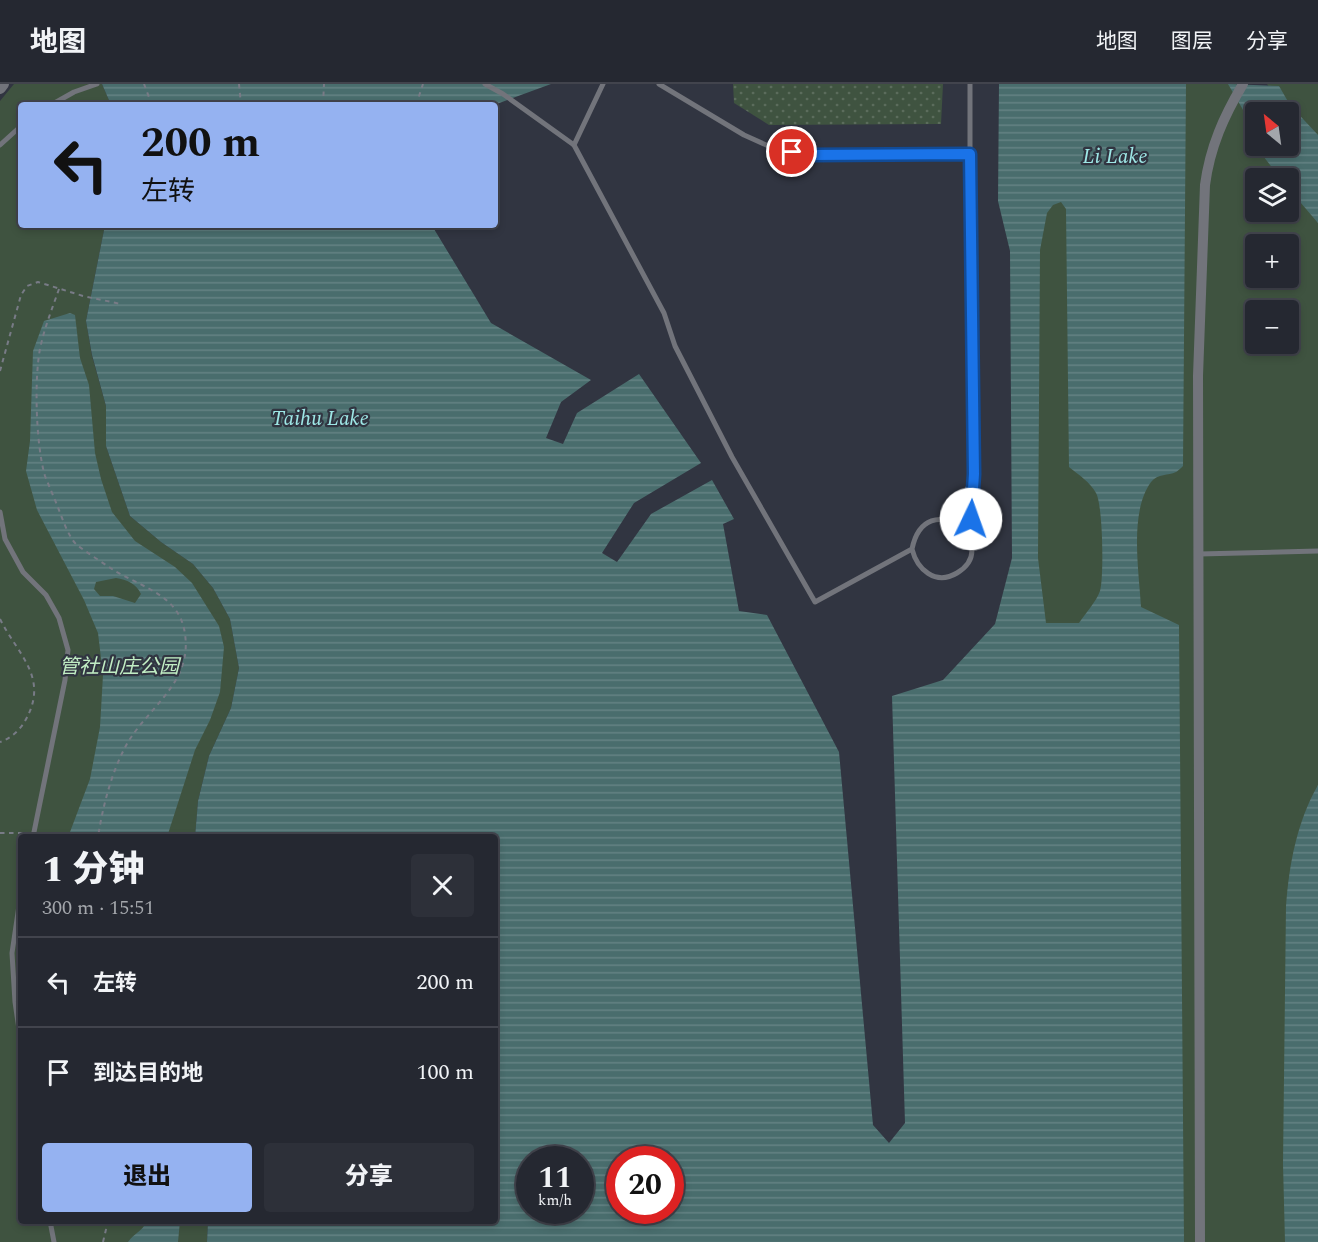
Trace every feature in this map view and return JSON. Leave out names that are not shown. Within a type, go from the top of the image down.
[{"type":"street","points":[[0,88],[3,84]]},
{"type":"street","points":[[1200,1242],[1198,376],[1205,185],[1208,161],[1214,141],[1228,109],[1244,84]]},
{"type":"lane","points":[[56,102],[74,92],[96,84]]},
{"type":"lane","points":[[485,84],[574,145],[664,313],[675,346],[732,457],[815,602],[912,549]]},
{"type":"lane","points":[[574,145],[603,84]]},
{"type":"lane","points":[[659,84],[744,135],[775,149],[809,155],[970,154]]},
{"type":"lane","points":[[970,84],[974,474],[971,552],[964,567],[956,574],[934,577],[925,572],[915,560],[912,549],[918,532],[925,525],[943,519],[962,501],[974,474]]},
{"type":"lane","points":[[0,145],[18,129]]},
{"type":"lane","points":[[0,512],[5,539],[23,572],[46,595],[59,618],[68,650],[65,680],[34,834]]},
{"type":"lane","points":[[943,519],[962,528],[970,542]]},
{"type":"lane","points":[[1199,554],[1318,551]]},
{"type":"lane","points":[[18,912],[12,953],[18,1022]]},
{"type":"lane","points":[[51,1224],[54,1242]]},
{"type":"path","points":[[144,84],[151,102]]},
{"type":"path","points":[[239,84],[241,102]]},
{"type":"path","points":[[323,102],[324,84]]},
{"type":"path","points":[[417,102],[423,84]]},
{"type":"path","points":[[0,370],[21,295],[27,286],[38,282],[121,304]]},
{"type":"path","points":[[59,289],[40,348],[37,370],[40,447],[45,474],[61,516],[75,544],[115,571],[158,592],[172,604],[182,619],[186,636],[185,664],[174,685],[139,726],[114,773],[99,834]]},
{"type":"path","points":[[0,619],[27,663],[33,680],[34,696],[31,711],[21,728],[0,742]]},
{"type":"path","points":[[0,832],[23,834]]},
{"type":"path","points":[[103,1242],[107,1224]]},
{"type":"green space","name":"管社山庄公园","points":[[14,84],[102,84],[110,102],[18,102],[18,228],[104,228],[86,321],[92,356],[106,406],[106,446],[130,516],[161,542],[193,564],[213,588],[230,619],[239,668],[231,708],[209,756],[198,801],[195,834],[18,834],[18,1224],[208,1224],[207,1242],[0,1242],[0,101]]},
{"type":"green space","points":[[733,84],[943,84],[941,124],[769,125],[734,103]]},
{"type":"green space","points":[[1152,84],[1236,84],[1247,102],[1245,102],[1245,156],[1266,156],[1279,168],[1245,168],[1245,222],[1299,222],[1299,188],[1318,206],[1318,808],[1300,1242],[1164,1242],[1030,575],[1035,222]]},
{"type":"green space","points":[[1267,84],[1318,84],[1318,160],[1299,130],[1299,102],[1280,102]]},
{"type":"water","points":[[102,84],[551,84],[498,104],[110,102]]},
{"type":"water","name":"Taihu Lake","points":[[999,84],[1186,84],[1183,466],[1177,472],[1160,476],[1151,482],[1140,509],[1137,542],[1141,607],[1179,625],[1184,1242],[207,1242],[208,1224],[498,1224],[498,834],[195,834],[198,801],[209,756],[231,708],[239,668],[230,619],[213,588],[193,564],[161,542],[130,516],[106,446],[106,406],[92,355],[86,321],[104,228],[434,228],[491,323],[591,380],[561,402],[546,438],[563,444],[577,413],[639,374],[701,463],[634,503],[602,553],[617,562],[651,514],[712,480],[734,519],[723,524],[739,611],[767,615],[839,752],[873,1125],[889,1143],[905,1123],[892,696],[943,680],[995,624],[1012,558],[1010,251],[998,201]],"holes":[[[1061,202],[1066,209],[1069,467],[1094,489],[1098,500],[1102,542],[1100,591],[1079,623],[1046,623],[1038,558],[1040,250],[1047,213],[1053,205]]]},
{"type":"water","points":[[1228,84],[1279,86],[1288,102],[1245,102],[1245,113]]},
{"type":"water","points":[[1299,115],[1318,135],[1318,223],[1299,201],[1299,168],[1272,168],[1263,156],[1299,156]]},
{"type":"water","points":[[70,313],[75,315],[80,358],[89,385],[95,453],[112,512],[135,541],[175,567],[192,583],[219,626],[224,647],[220,692],[210,720],[195,750],[168,834],[71,834],[70,832],[90,779],[100,727],[103,675],[98,633],[84,600],[37,510],[26,471],[30,441],[33,351],[44,321]],"holes":[[[116,578],[131,583],[141,594],[135,603],[113,596],[100,596],[94,589],[96,582]]]},
{"type":"water","points":[[1318,785],[1318,1242],[1285,1242],[1283,1164],[1286,906],[1289,875],[1299,828]]},
{"type":"water","points":[[145,1224],[180,1224],[178,1242],[128,1242]]},
{"type":"route","points":[[792,152],[809,155],[970,154],[974,474],[971,519]]},
{"type":"water label","name":"Li Lake","points":[[1115,156]]}]
